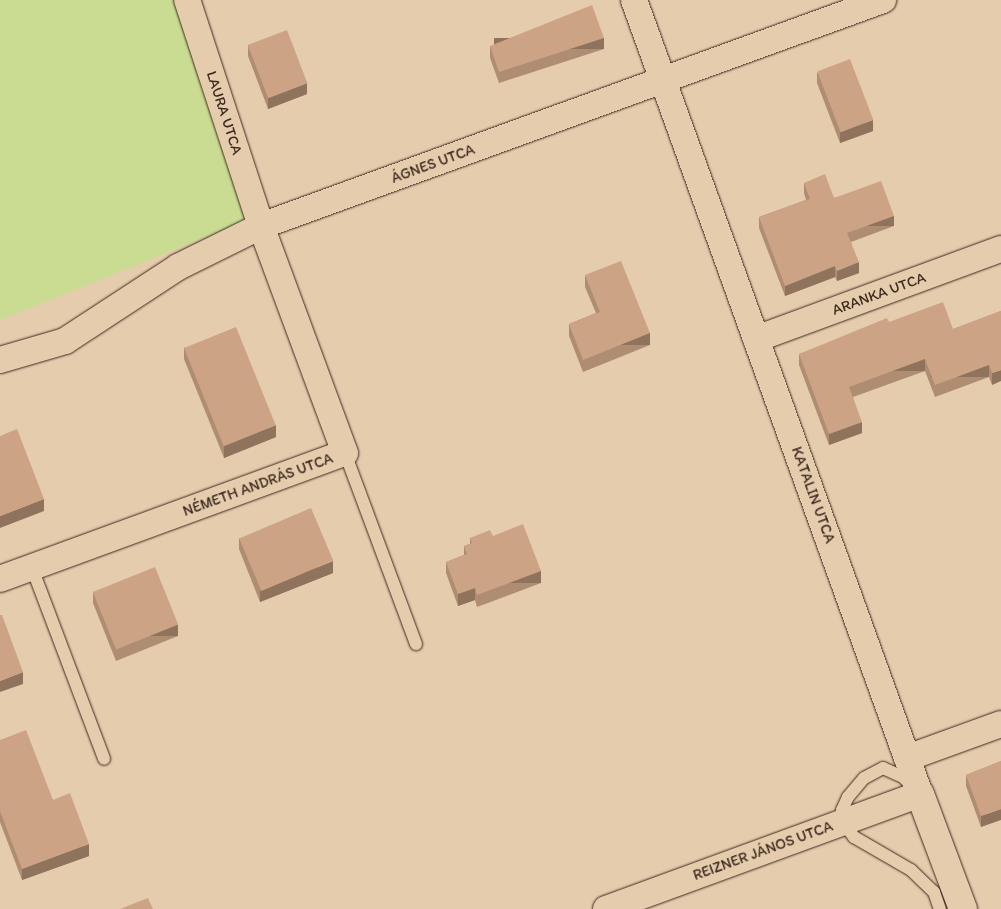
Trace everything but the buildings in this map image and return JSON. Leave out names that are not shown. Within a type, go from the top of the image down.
[{"type":"street","name":"LAURA UTCA","points":[[187,0],[260,226]]},
{"type":"street","name":"KATALIN UTCA","points":[[634,0],[963,909]]},
{"type":"street","name":"ÁGNES UTCA","points":[[0,360],[65,341],[178,267],[260,226],[664,82],[883,0]]},
{"type":"street","name":"NÉMETH ANDRÁS UTCA","points":[[0,579],[345,453],[260,226]]},
{"type":"street","name":"ARANKA UTCA","points":[[756,338],[1001,249]]},
{"type":"street","points":[[907,758],[1001,724]]},
{"type":"street","name":"REIZNER JÁNOS UTCA","points":[[606,909],[920,794]]},
{"type":"lane","points":[[345,453],[416,644]]},
{"type":"lane","points":[[32,568],[104,759]]},
{"type":"lane","points":[[920,794],[903,777],[883,768],[864,778],[848,797],[842,810],[842,822],[854,838],[878,849],[911,870],[934,892],[940,909]]},
{"type":"green space","points":[[0,0],[174,0],[251,219],[0,320]]}]
